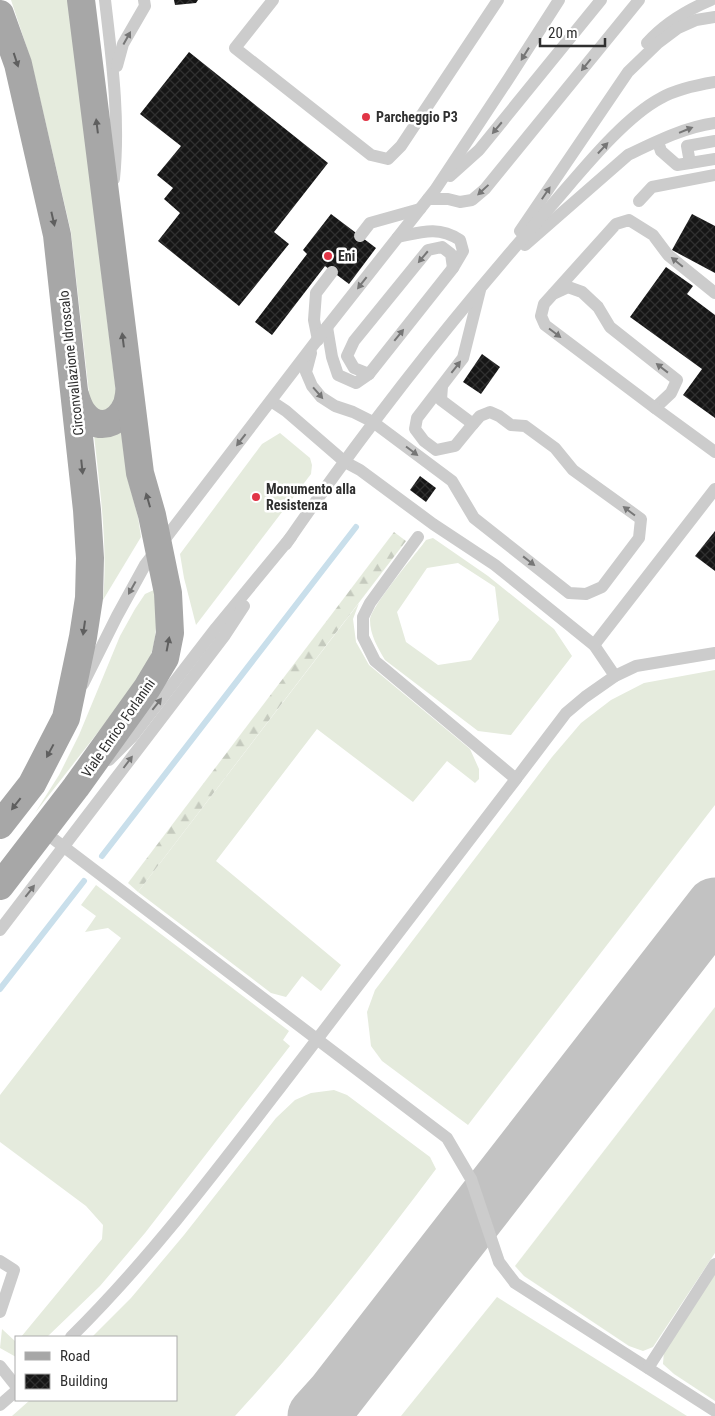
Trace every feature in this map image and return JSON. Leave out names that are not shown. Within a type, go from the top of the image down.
[{"type":"main road","points":[[81,0],[140,473],[159,547]]},
{"type":"main road","name":"Circonvallazione Idroscalo","points":[[0,14],[18,64],[57,235],[87,510],[90,567],[88,598],[83,637],[66,718]]},
{"type":"main road","points":[[74,394],[82,412],[94,422],[102,423],[116,420],[122,414],[128,402],[129,394]]},
{"type":"main road","name":"Viale Enrico Forlanini","points":[[0,886],[43,831],[142,695],[165,658],[170,633],[168,593],[159,547]]},
{"type":"main road","points":[[0,825],[32,784],[66,718]]},
{"type":"lane","points":[[105,0],[114,78],[116,146],[109,228]]},
{"type":"lane","points":[[114,78],[120,52],[145,6],[144,0]]},
{"type":"lane","points":[[272,0],[235,48],[371,155],[388,159],[401,146],[498,0]]},
{"type":"lane","points":[[66,718],[117,616],[142,571],[327,327],[428,199],[510,78],[559,0]]},
{"type":"lane","points":[[360,236],[370,223],[428,199],[479,150],[601,0]]},
{"type":"lane","points":[[428,199],[448,199],[460,202],[472,200],[485,189],[639,0]]},
{"type":"lane","points":[[332,272],[316,293],[315,344],[306,372],[312,386],[321,398],[373,422],[452,481],[474,518],[569,592],[586,594],[602,587],[639,538],[641,519],[573,470],[555,448],[525,426],[510,425],[499,416],[490,412],[480,416],[455,446],[436,450],[424,441],[415,429],[417,418],[463,358],[485,281],[628,72],[640,50],[655,35],[681,15],[711,0]]},
{"type":"lane","points":[[628,72],[658,43],[678,28],[715,13]]},
{"type":"lane","points":[[696,20],[715,17]]},
{"type":"lane","points":[[0,930],[225,635],[291,537],[373,422],[485,281],[597,154],[639,113],[661,98],[686,88],[715,82]]},
{"type":"lane","points":[[485,281],[628,155],[699,125],[715,123]]},
{"type":"lane","points":[[690,163],[687,146],[715,141]]},
{"type":"lane","points":[[658,142],[662,151],[677,165],[715,159]]},
{"type":"lane","points":[[639,200],[652,188],[715,175]]},
{"type":"lane","points":[[715,293],[668,255],[653,235],[629,220],[616,224],[544,304],[541,316],[545,325],[715,452]]},
{"type":"lane","points":[[327,327],[332,357],[338,375],[356,383],[369,374],[453,268],[463,251],[460,240],[448,232],[432,230],[398,237]]},
{"type":"lane","points":[[369,374],[354,368],[346,356],[354,341],[428,250],[442,247],[451,254],[453,268]]},
{"type":"lane","points":[[553,294],[568,287],[582,292],[598,307],[610,327],[677,380],[671,393],[655,408]]},
{"type":"lane","points":[[442,386],[441,400],[474,424]]},
{"type":"lane","points":[[271,402],[286,412],[345,462],[360,470],[433,524],[495,565],[594,645],[615,676]]},
{"type":"lane","points":[[594,645],[715,489]]},
{"type":"lane","points":[[291,537],[216,628],[132,737],[43,831],[448,1138],[471,1179],[499,1262],[515,1283],[715,1411]]},
{"type":"lane","points":[[418,537],[370,604],[363,617],[363,637],[375,661],[516,779]]},
{"type":"lane","points":[[72,1336],[95,1313],[155,1244],[223,1162],[566,713],[615,676],[636,666],[715,653]]},
{"type":"lane","points":[[0,1261],[14,1270],[0,1312]]},
{"type":"lane","points":[[648,1368],[715,1264]]},
{"type":"lane","points":[[0,1366],[15,1385]]},
{"type":"lane","points":[[0,1405],[15,1392]]},
{"type":"green space","points":[[11,0],[68,0],[117,400],[110,410],[98,411],[90,402],[71,232],[31,60]]},
{"type":"green space","points":[[121,431],[127,476],[138,517],[141,537],[103,600],[104,538],[94,435]]},
{"type":"green space","points":[[280,433],[310,458],[312,465],[311,474],[196,625],[180,554],[262,444]]},
{"type":"green space","points":[[394,532],[406,541],[138,892],[128,883]]},
{"type":"green space","points":[[433,538],[488,576],[554,629],[572,656],[511,735],[478,731],[385,660],[375,641],[370,626],[372,613],[426,540]],"holes":[[[458,563],[495,587],[499,620],[471,660],[438,665],[406,642],[397,612],[427,568]]]},
{"type":"green space","points":[[156,589],[157,617],[154,645],[147,666],[134,686],[35,813],[59,775],[79,735],[120,636],[145,594]]},
{"type":"green space","points":[[359,603],[353,619],[356,642],[369,665],[470,749],[479,769],[479,779],[475,783],[447,761],[413,802],[317,729],[216,861],[341,965],[321,991],[302,976],[286,997],[271,993],[138,892]]},
{"type":"green space","points":[[715,670],[715,805],[468,1125],[382,1061],[371,1046],[367,1012],[375,990],[552,757],[581,723],[611,700],[644,683]]},
{"type":"green space","points":[[96,885],[289,1031],[283,1040],[290,1046],[145,1233],[100,1286],[48,1336],[22,1336],[102,1239],[103,1225],[86,1206],[0,1142],[0,1095],[121,938],[108,928],[85,932],[96,916],[81,905]]},
{"type":"green space","points":[[715,1007],[715,1253],[653,1347],[643,1351],[629,1346],[524,1276],[515,1266]]},
{"type":"green space","points":[[334,1090],[347,1095],[430,1157],[436,1169],[338,1295],[235,1416],[12,1416],[29,1401],[178,1401],[178,1336],[93,1336],[131,1298],[184,1235],[276,1118],[295,1100],[311,1093]]},
{"type":"green space","points":[[715,1274],[715,1401],[674,1374],[663,1364],[664,1350]]},
{"type":"green space","points":[[497,1297],[687,1416],[401,1416]]},
{"type":"green space","points":[[2,1329],[15,1341],[15,1356],[0,1348]]},
{"type":"building","points":[[174,0],[198,0],[196,3],[175,5]]},
{"type":"building","points":[[189,52],[328,163],[274,232],[289,244],[239,306],[158,241],[180,213],[164,199],[173,188],[157,175],[181,146],[140,114]]},
{"type":"building","points":[[331,214],[376,248],[349,284],[325,266],[272,335],[255,322],[307,254],[303,250]]},
{"type":"building","points":[[692,214],[715,226],[715,273],[672,250]]},
{"type":"building","points":[[666,267],[693,286],[687,294],[715,315],[715,418],[683,395],[702,369],[630,317]]},
{"type":"building","points":[[482,354],[500,367],[481,394],[463,382]]},
{"type":"building","points":[[420,476],[436,488],[426,502],[410,490]]},
{"type":"building","points":[[715,531],[715,571],[695,556]]},
{"type":"waterway","points":[[102,856],[356,527]]},
{"type":"waterway","points":[[0,989],[84,881]]},
{"type":"taxiway","points":[[317,1416],[335,1396],[715,907]]},
{"type":"place","name":"Parcheggio P3","points":[[366,117]]},
{"type":"place","name":"Eni","points":[[328,256]]},
{"type":"place","name":"Monumento alla Resistenza","points":[[256,497]]}]
